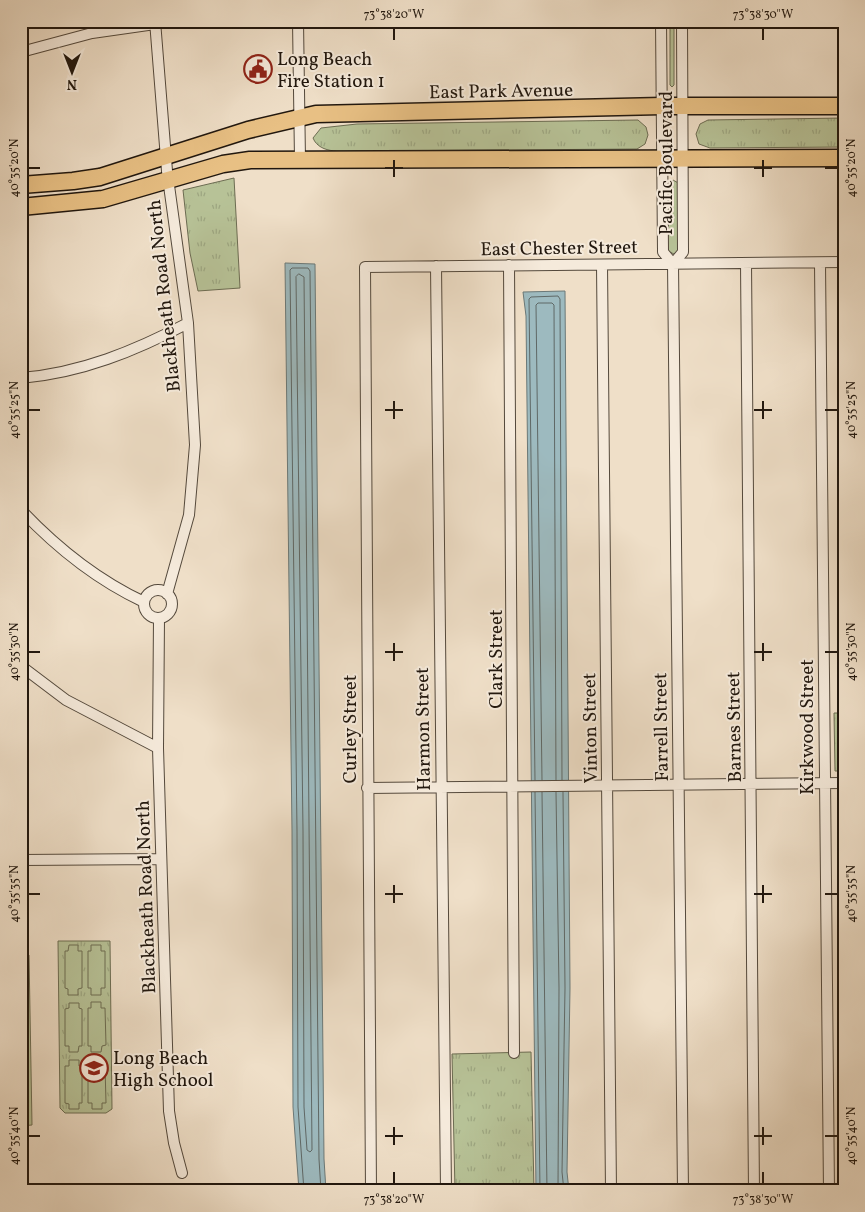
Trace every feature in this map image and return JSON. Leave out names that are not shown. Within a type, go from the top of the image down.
[{"type":"highway","name":"East Park Avenue","points":[[21,185],[100,177],[248,130],[298,118],[331,113],[662,106],[844,106]]},
{"type":"highway","points":[[21,207],[103,200],[235,162],[300,160],[844,158]]},
{"type":"street","points":[[298,21],[300,160]]},
{"type":"street","name":"Pacific Boulevard","points":[[662,21],[661,159],[663,252],[673,264],[683,252],[682,21]]},
{"type":"street","points":[[21,52],[92,34],[154,22]]},
{"type":"street","name":"Blackheath Road North","points":[[154,22],[168,182],[188,323],[195,445],[190,515],[167,594]]},
{"type":"street","name":"East Chester Street","points":[[365,266],[844,262]]},
{"type":"street","name":"Barnes Street","points":[[746,263],[754,1191]]},
{"type":"street","name":"Kirkwood Street","points":[[820,263],[829,1191]]},
{"type":"street","name":"Farrell Street","points":[[673,264],[682,1191]]},
{"type":"street","name":"Vinton Street","points":[[602,265],[612,1191]]},
{"type":"street","name":"Curley Street","points":[[365,266],[371,1191]]},
{"type":"street","name":"Harmon Street","points":[[436,266],[440,787],[446,1191]]},
{"type":"street","name":"Clark Street","points":[[510,266],[518,786],[514,1052]]},
{"type":"street","points":[[21,378],[66,372],[99,363],[133,350],[188,323]]},
{"type":"street","points":[[21,510],[81,564],[118,589],[144,602]]},
{"type":"street","points":[[155,590],[167,594],[171,602],[170,611],[159,618],[147,614],[144,602],[148,594],[155,590]]},
{"type":"street","name":"Blackheath Road North","points":[[159,618],[158,748],[160,859],[169,1111],[174,1143],[182,1173]]},
{"type":"street","points":[[21,666],[66,700],[158,748]]},
{"type":"street","points":[[367,788],[844,783]]},
{"type":"street","points":[[21,860],[160,859]]},
{"type":"green space","points":[[670,21],[674,21],[674,85],[672,87],[670,85]]},
{"type":"green space","points":[[844,118],[844,147],[710,148],[699,144],[696,134],[700,124],[708,120]]},
{"type":"green space","points":[[638,120],[646,127],[648,135],[645,144],[637,149],[334,151],[321,147],[313,138],[321,128],[357,124]]},
{"type":"green space","points":[[234,178],[240,288],[198,291],[190,253],[183,190]]},
{"type":"green space","points":[[673,180],[680,184],[678,253],[674,254],[668,251],[667,186]]},
{"type":"green space","points":[[834,713],[844,713],[844,771],[835,771]]},
{"type":"green space","points":[[58,941],[110,941],[112,1109],[106,1113],[65,1113],[60,1108]]},
{"type":"green space","points":[[69,945],[78,945],[78,951],[82,951],[82,988],[78,989],[78,995],[68,995],[68,989],[65,988],[65,951],[68,951]]},
{"type":"green space","points":[[91,945],[101,945],[101,951],[105,951],[105,988],[101,988],[101,995],[91,995],[91,988],[88,988],[88,951],[91,951]]},
{"type":"green space","points":[[21,955],[29,955],[32,1125],[21,1126]]},
{"type":"green space","points":[[91,1002],[101,1002],[101,1008],[105,1008],[106,1045],[102,1046],[101,1052],[91,1052],[91,1046],[88,1046],[88,1008],[91,1008]]},
{"type":"green space","points":[[69,1003],[79,1003],[79,1008],[82,1009],[82,1046],[79,1046],[78,1052],[69,1052],[69,1046],[65,1046],[65,1009],[69,1008]]},
{"type":"green space","points":[[531,1052],[534,1191],[455,1191],[452,1054]]},
{"type":"green space","points":[[92,1059],[102,1059],[102,1066],[105,1066],[106,1103],[102,1103],[102,1109],[92,1109],[92,1103],[88,1103],[88,1066],[92,1066]]},
{"type":"green space","points":[[69,1060],[79,1060],[79,1066],[82,1066],[82,1103],[79,1103],[79,1109],[69,1109],[69,1104],[65,1103],[65,1066],[69,1066]]},
{"type":"water","points":[[285,263],[315,264],[324,1159],[326,1191],[299,1191],[293,1107],[292,831]]},
{"type":"water","points":[[565,291],[570,988],[567,1172],[569,1191],[536,1191],[526,316],[523,292]]},
{"type":"place","name":"Long Beach Fire Station 1","points":[[258,69]]},
{"type":"place","name":"Long Beach High School","points":[[94,1068]]}]
